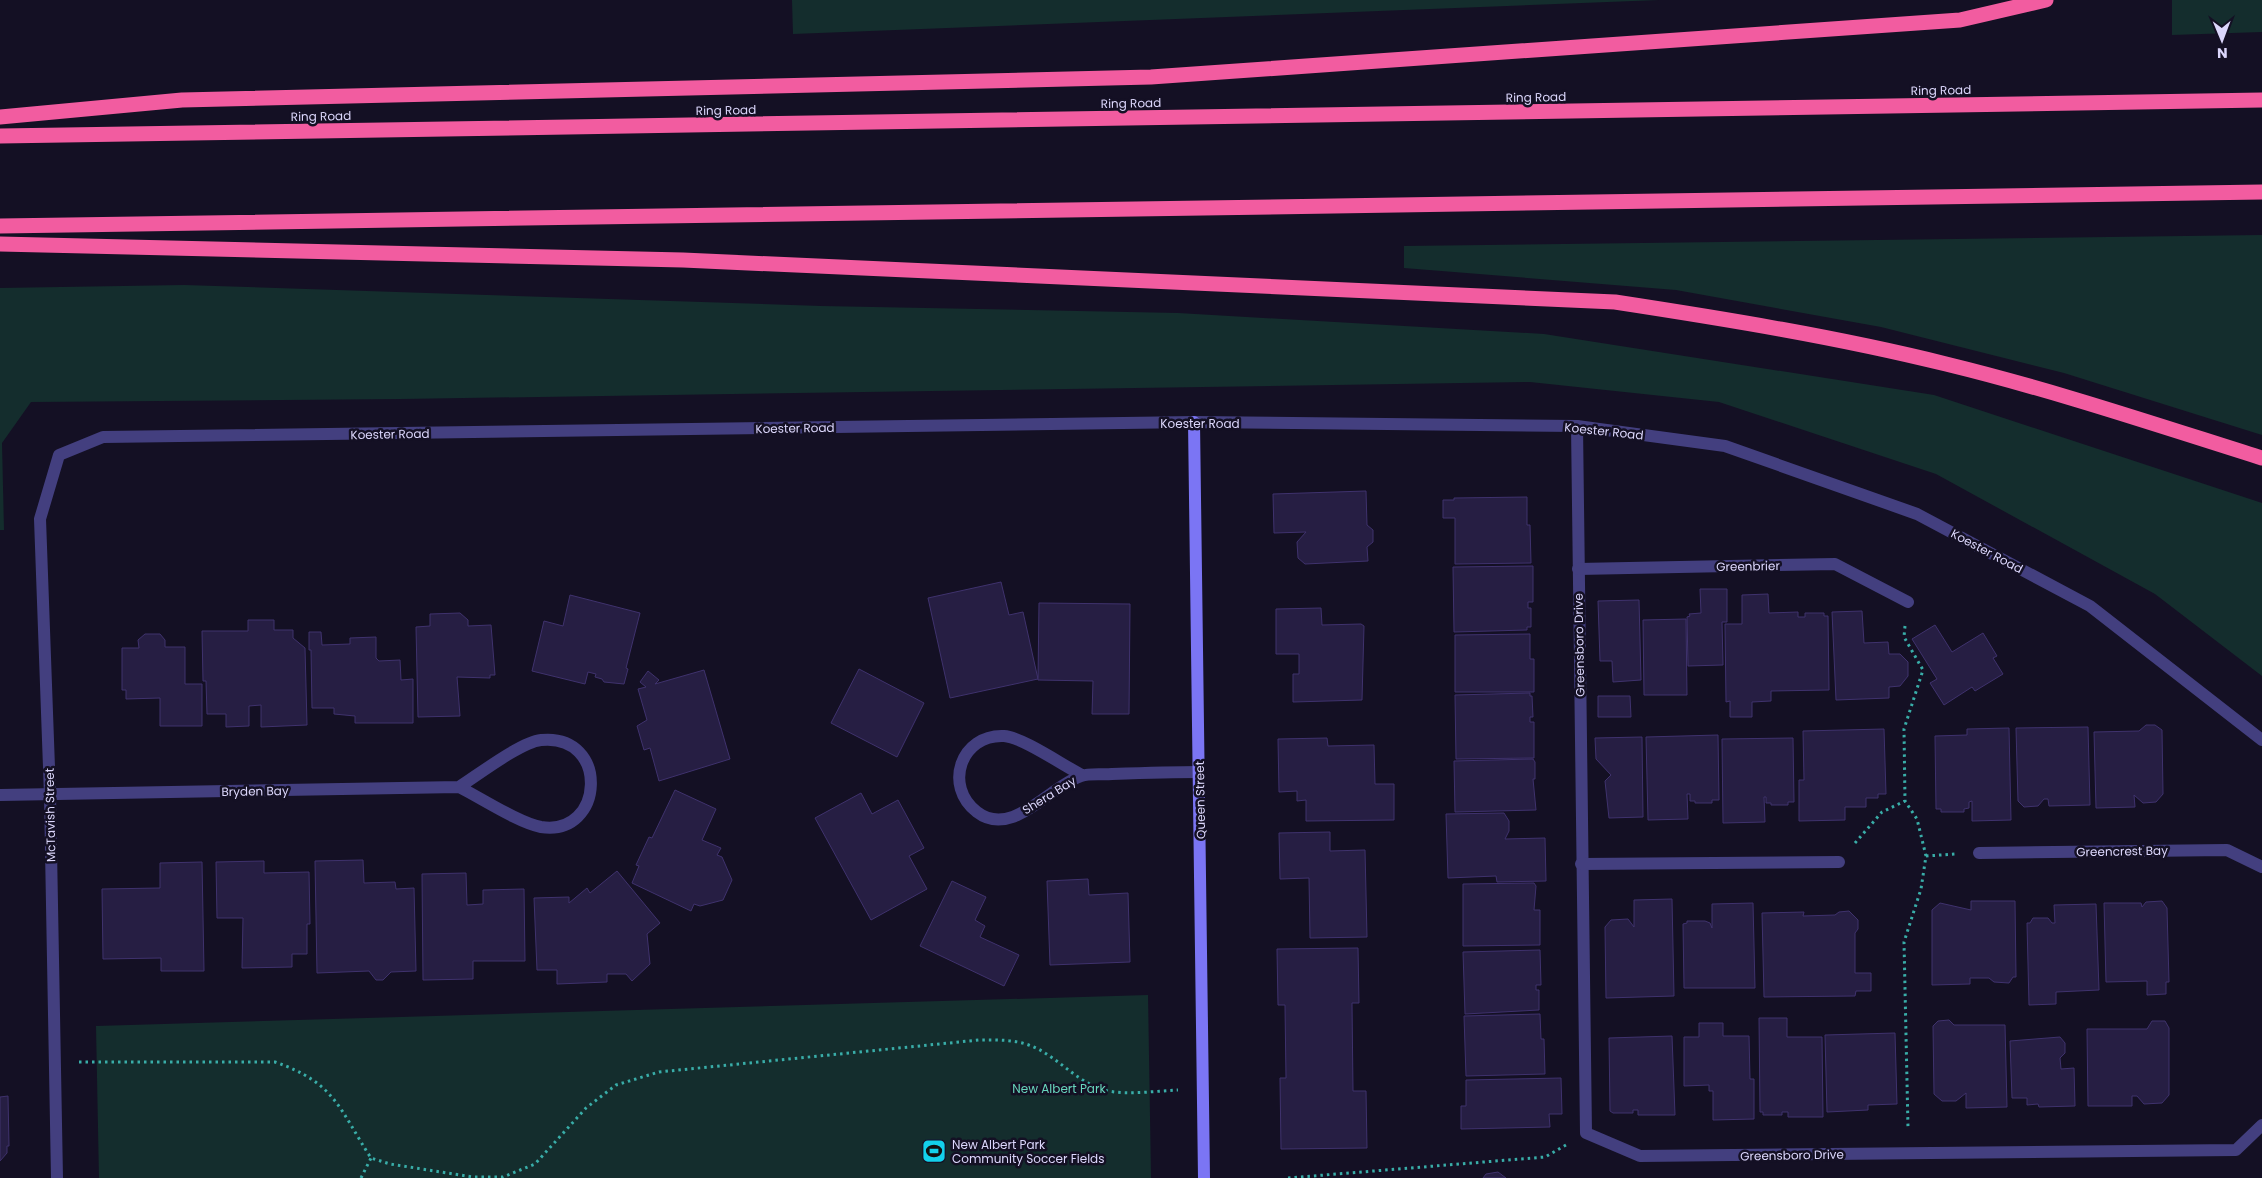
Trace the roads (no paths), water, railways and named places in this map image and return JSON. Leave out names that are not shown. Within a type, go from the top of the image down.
[{"type":"highway","points":[[0,117],[182,100],[1150,77],[1960,20],[2046,0]]},
{"type":"highway","name":"Ring Road","points":[[0,136],[2160,102],[2262,98]]},
{"type":"highway","points":[[0,226],[2262,192]]},
{"type":"highway","points":[[0,244],[683,260],[1615,302],[1761,324],[1945,364],[2041,389],[2262,458]]},
{"type":"street","name":"Koester Road","points":[[58,455],[103,438],[1194,422],[1577,426],[1726,446],[1917,514],[2090,606],[2262,740]]},
{"type":"street","name":"Queen Street","points":[[1194,422],[1204,1178]]},
{"type":"street","name":"Greensboro Drive","points":[[1577,426],[1581,864],[1586,1133],[1640,1156],[1909,1154],[2236,1150],[2262,1125]]},
{"type":"street","name":"McTavish Street","points":[[58,455],[40,519],[50,794],[58,1178]]},
{"type":"street","name":"Greenbrier","points":[[1578,569],[1835,564],[1908,602]]},
{"type":"street","name":"Shera Bay","points":[[1082,775],[1021,814],[993,819],[973,809],[960,792],[958,778],[960,764],[967,751],[978,741],[992,736],[1006,736],[1020,741],[1082,775],[1199,772]]},
{"type":"street","name":"Bryden Bay","points":[[0,795],[459,787],[526,822],[541,827],[557,827],[571,821],[583,811],[590,798],[592,782],[590,767],[576,749],[555,739],[540,740],[525,745],[459,787]]},
{"type":"street","name":"Greencrest Bay","points":[[1979,853],[2227,850],[2262,867]]},
{"type":"street","points":[[1581,864],[1839,862]]},
{"type":"place","name":"New Albert Park Community Soccer Fields","points":[[934,1151]]},
{"type":"park label","name":"New Albert Park","points":[[1059,1088]]}]
